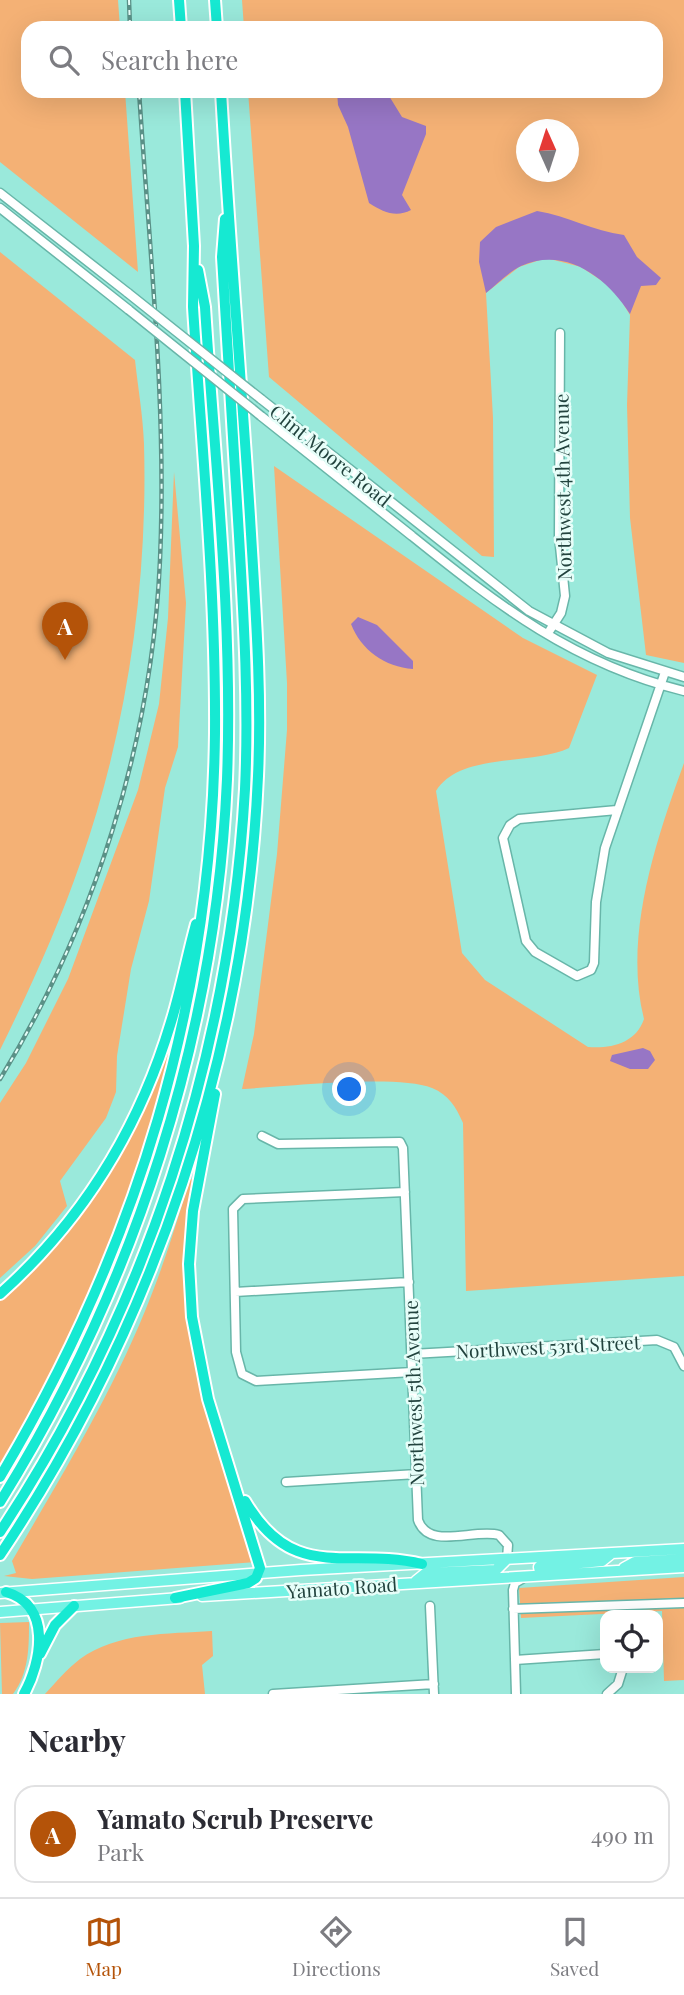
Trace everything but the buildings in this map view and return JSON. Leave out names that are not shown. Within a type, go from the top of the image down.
[{"type":"highway","points":[[179,0],[180,21]]},
{"type":"highway","points":[[215,0],[216,21]]},
{"type":"highway","points":[[0,1477],[51,1388],[85,1318],[142,1175],[184,1026],[198,954],[213,788],[215,680],[193,307],[194,246],[185,98]]},
{"type":"highway","points":[[175,1598],[248,1583],[259,1573],[259,1558],[201,1370],[189,1278],[192,1210],[238,965],[250,875],[259,719],[257,630],[237,298],[220,98]]},
{"type":"highway","points":[[0,1532],[75,1408],[140,1267],[190,1119],[225,968],[241,840],[247,709],[222,257],[227,192]]},
{"type":"highway","points":[[0,1502],[76,1367],[127,1252],[176,1103],[197,1014],[213,927],[226,794],[227,664],[205,307],[194,246]]},
{"type":"highway","points":[[0,1294],[36,1261],[69,1223],[106,1171],[148,1089],[172,1021],[204,894]]},
{"type":"highway","points":[[0,1555],[70,1440],[123,1335],[167,1227],[220,1055]]},
{"type":"highway","points":[[0,1286],[69,1223]]},
{"type":"highway","points":[[236,1484],[266,1529],[304,1553],[332,1560],[394,1557],[422,1564]]},
{"type":"highway","points":[[3,1592],[22,1598],[33,1609],[38,1623],[37,1660]]},
{"type":"highway","points":[[24,1694],[55,1625],[74,1606]]},
{"type":"main road","name":"Yamato Road","points":[[3,1592],[259,1573],[684,1549]]},
{"type":"main road","points":[[549,1574],[540,1572],[539,1567],[602,1561],[612,1553]]},
{"type":"main road","points":[[415,1581],[426,1573],[496,1570],[507,1559]]},
{"type":"main road","points":[[620,1570],[635,1562],[684,1559]]},
{"type":"main road","name":"Yamato Road","points":[[0,1612],[415,1581],[684,1567]]},
{"type":"street","name":"Clint Moore Road","points":[[0,193],[495,587],[553,626],[608,653],[684,677]]},
{"type":"street","name":"Clint Moore Road","points":[[0,208],[477,588],[545,636],[607,667],[684,691]]},
{"type":"street","name":"Northwest 4th Avenue","points":[[545,636],[562,613],[565,596],[559,536],[560,333]]},
{"type":"street","points":[[617,810],[519,819],[510,825],[503,838],[526,941],[535,952],[578,976],[591,970],[594,963],[597,892],[605,848],[665,672]]},
{"type":"street","name":"Northwest 5th Avenue","points":[[262,1136],[278,1144],[400,1142],[403,1148],[418,1520],[423,1530],[439,1536],[499,1535],[508,1545],[507,1559]]},
{"type":"street","points":[[405,1192],[243,1199],[233,1209],[236,1352],[242,1374],[256,1381],[412,1372]]},
{"type":"street","points":[[235,1292],[409,1282]]},
{"type":"street","name":"Northwest 53rd Street","points":[[412,1354],[657,1340],[667,1342],[684,1366]]},
{"type":"street","points":[[286,1482],[416,1474]]},
{"type":"street","points":[[516,1694],[513,1586],[532,1575]]},
{"type":"street","points":[[513,1609],[684,1603]]},
{"type":"street","points":[[430,1606],[434,1694]]},
{"type":"street","points":[[515,1660],[600,1654]]},
{"type":"street","points":[[607,1694],[618,1684],[621,1673]]},
{"type":"street","points":[[273,1694],[342,1692],[434,1684]]},
{"type":"shaded area","points":[[0,0],[118,0],[120,21],[21,21],[21,98],[126,98],[138,272],[0,162]]},
{"type":"shaded area","points":[[242,0],[684,0],[684,663],[646,655],[630,518],[627,405],[630,315],[614,289],[581,267],[546,258],[519,267],[486,293],[493,418],[494,557],[482,556],[269,377],[249,98],[663,98],[663,21],[244,21]]},
{"type":"shaded area","points":[[338,98],[390,98],[402,117],[426,126],[426,134],[402,195],[411,210],[400,214],[390,213],[369,203],[348,127]]},
{"type":"shaded area","points":[[537,211],[624,235],[637,257],[661,278],[656,285],[641,286],[630,314],[610,288],[597,278],[584,269],[554,260],[521,266],[486,293],[479,262],[480,242],[496,227]]},
{"type":"shaded area","points":[[0,252],[135,360],[143,434],[144,497],[138,603],[111,760],[72,885],[43,957],[0,1050]]},
{"type":"shaded area","points":[[274,466],[523,638],[597,675],[569,748],[536,757],[462,770],[447,779],[436,791],[462,953],[485,980],[588,1047],[622,1043],[635,1034],[644,1019],[637,955],[640,922],[654,856],[684,763],[684,1276],[466,1291],[463,1123],[447,1098],[432,1088],[393,1082],[340,1082],[242,1089],[254,1034],[277,854],[287,730],[287,683]]},
{"type":"shaded area","points":[[174,472],[186,603],[178,747],[165,788],[149,901],[131,969],[117,1056],[116,1092],[106,1118],[60,1181],[67,1206],[35,1246],[0,1278],[0,1103],[26,1063],[68,979],[138,790],[159,704],[168,618]]},
{"type":"shaded area","points":[[358,617],[377,625],[413,661],[413,669],[393,665],[375,656],[361,642],[351,624]]},
{"type":"shaded area","points":[[643,1048],[650,1051],[655,1060],[648,1069],[630,1069],[610,1061],[612,1055]]},
{"type":"shaded area","points":[[166,1053],[171,1054],[155,1110],[99,1268],[54,1368],[0,1470],[0,1301],[54,1248],[100,1188],[137,1123]]},
{"type":"shaded area","points":[[190,1179],[194,1180],[188,1313],[256,1562],[32,1579],[4,1576],[16,1573],[12,1561],[87,1431],[137,1331],[172,1238]]},
{"type":"shaded area","points":[[684,1577],[684,1680],[664,1681],[663,1610],[600,1610],[600,1614],[521,1618],[519,1588]]},
{"type":"shaded area","points":[[29,1622],[28,1650],[22,1677],[13,1694],[2,1694],[0,1623]]},
{"type":"shaded area","points":[[212,1631],[213,1656],[202,1665],[205,1694],[45,1694],[66,1671],[94,1650],[143,1636]]},
{"type":"railway","points":[[129,0],[130,21]]},
{"type":"railway","points":[[0,1079],[34,1020],[64,958],[113,830],[145,696],[155,628],[162,501],[161,443],[156,325],[140,98]]},
{"type":"place","name":"Yamato Scrub Preserve","points":[[65,660]]}]
